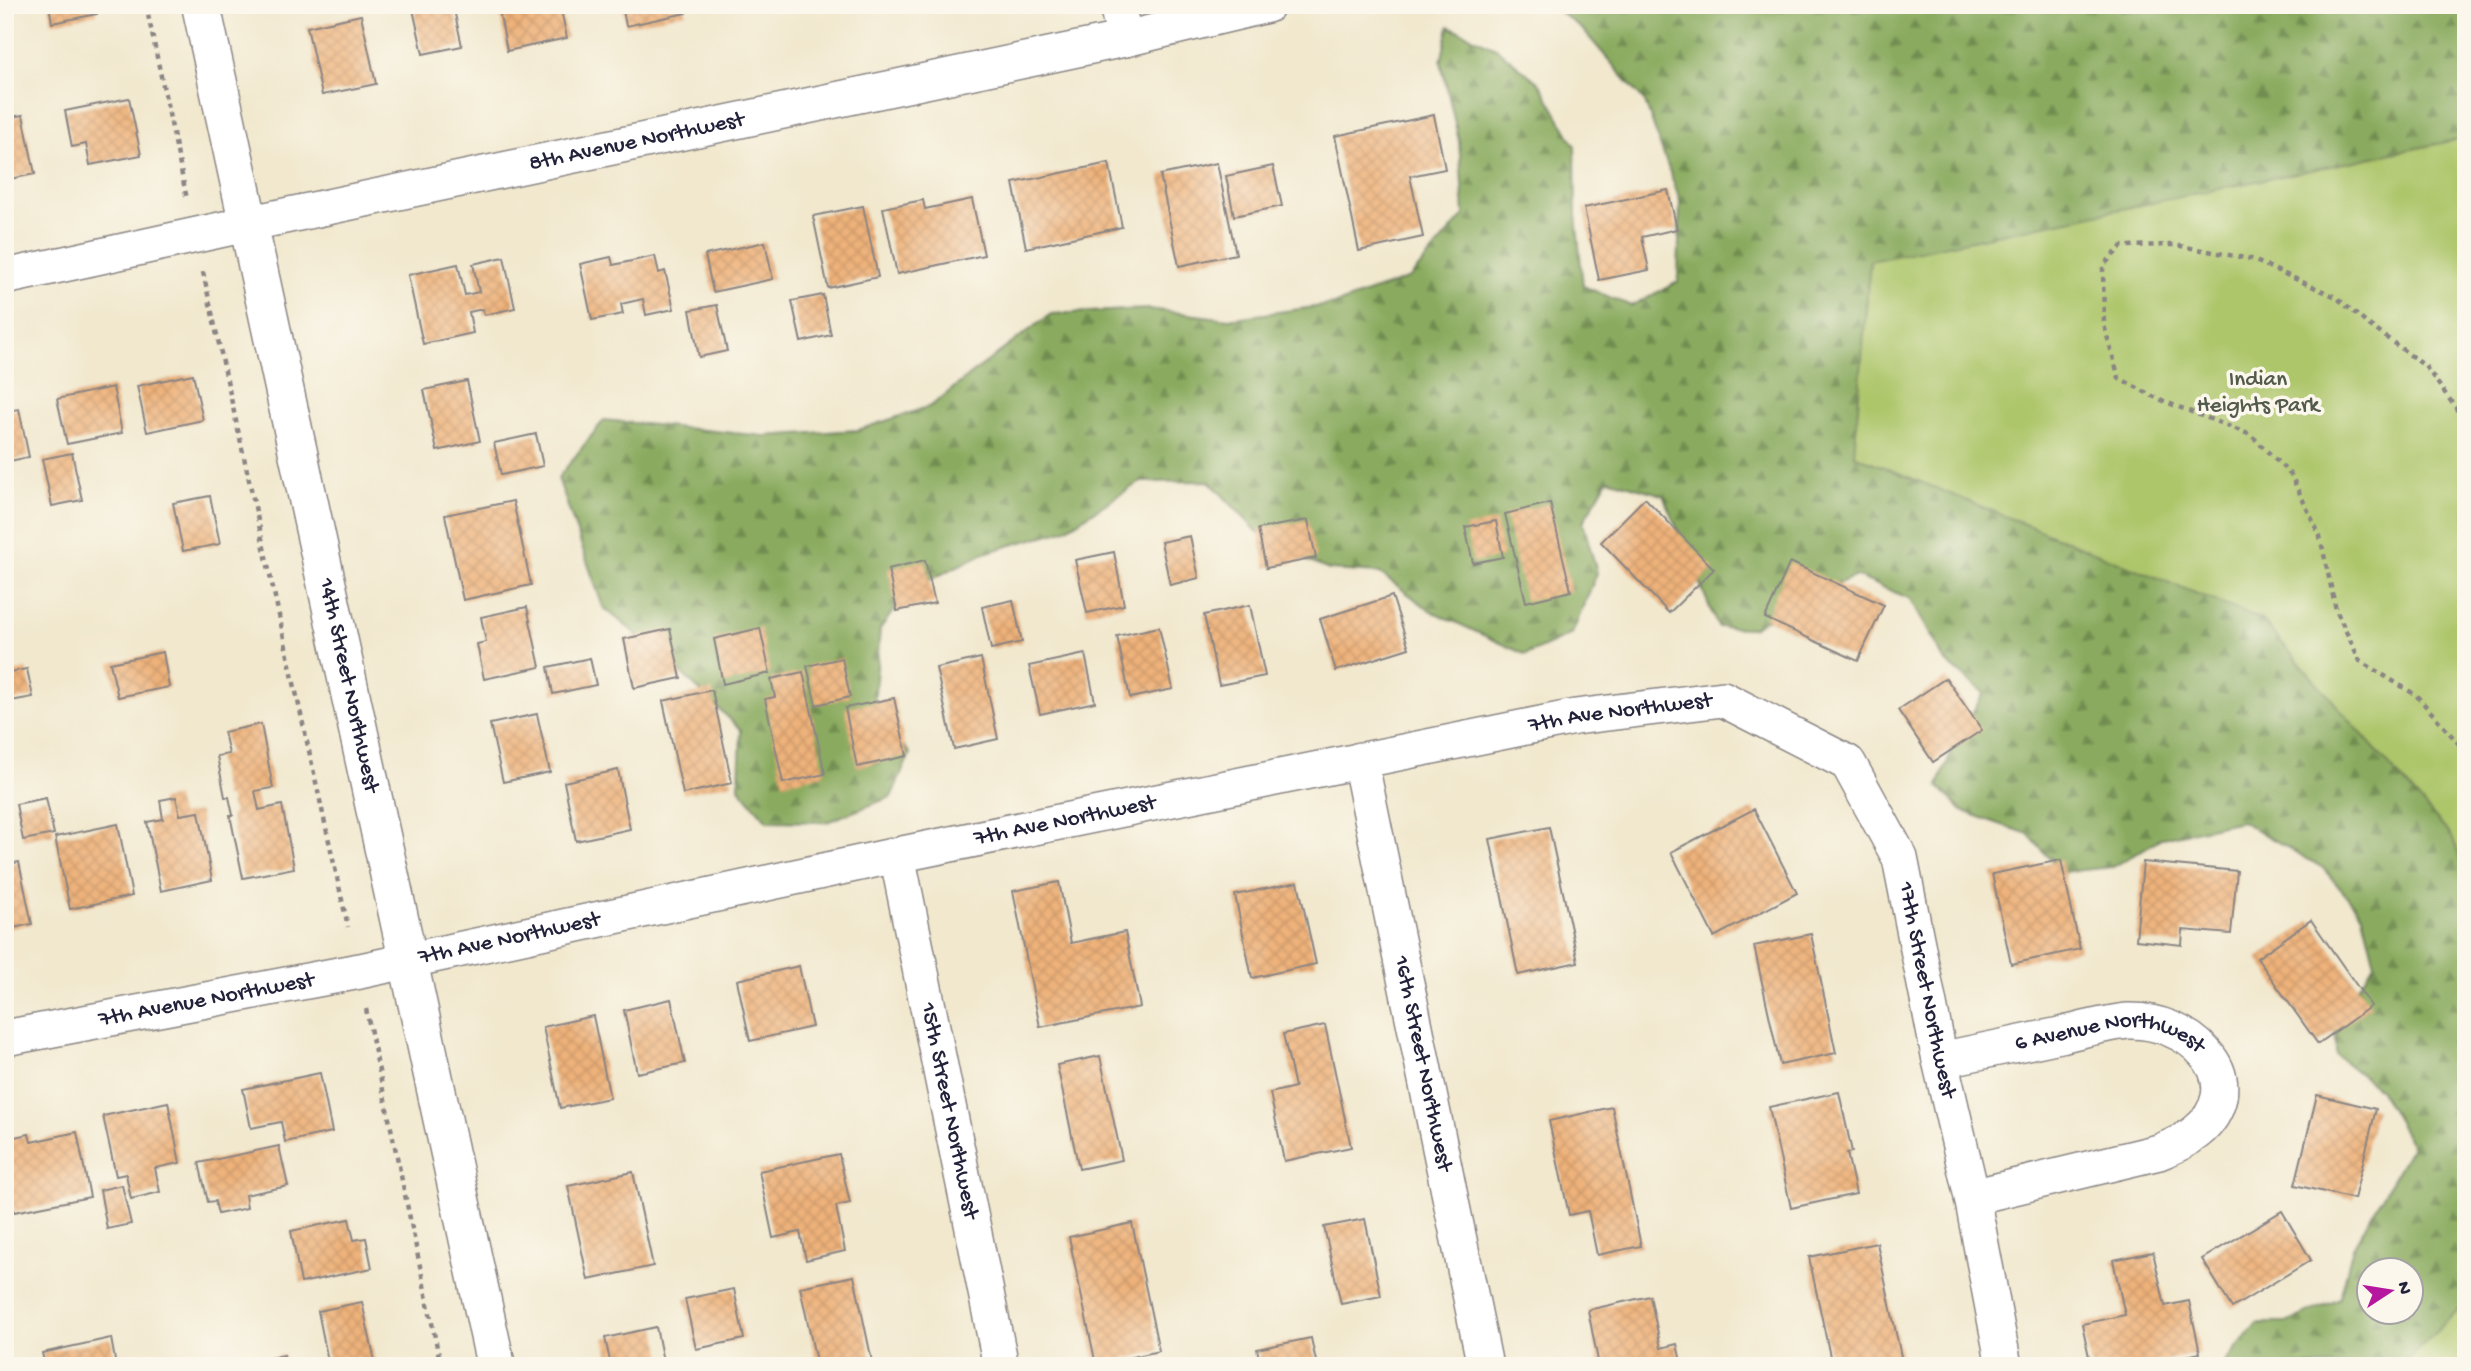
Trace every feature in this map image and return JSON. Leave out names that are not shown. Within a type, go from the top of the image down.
[{"type":"street","name":"14th Street Northwest","points":[[201,5],[496,1366]]},
{"type":"street","points":[[1117,5],[1125,39]]},
{"type":"street","name":"8th Avenue Northwest","points":[[5,277],[1125,39],[1267,5]]},
{"type":"street","name":"7th Ave Northwest","points":[[408,960],[897,855],[1575,717],[1723,699]]},
{"type":"street","name":"17th Street Northwest","points":[[1723,699],[1848,763],[1900,858],[1940,1060],[1972,1197],[2004,1366]]},
{"type":"street","name":"16th Street Northwest","points":[[1360,760],[1485,1366]]},
{"type":"street","name":"15th Street Northwest","points":[[897,855],[1001,1366]]},
{"type":"street","name":"7th Avenue Northwest","points":[[5,1038],[408,960]]},
{"type":"street","name":"6 Avenue Northwest","points":[[1940,1060],[2130,1021],[2166,1027],[2183,1034],[2203,1050],[2214,1064],[2221,1084],[2219,1100],[2202,1129],[2182,1143],[2159,1152],[1972,1197]]},
{"type":"path","points":[[146,5],[187,196]]},
{"type":"path","points":[[2466,429],[2456,408],[2425,366],[2365,323],[2336,297],[2251,258],[2175,245],[2122,246],[2103,266],[2104,325],[2119,378],[2158,399],[2251,435],[2291,475],[2320,536],[2336,610],[2360,662],[2416,695],[2466,752]]},
{"type":"path","points":[[208,297],[348,927]]},
{"type":"path","points":[[366,1009],[441,1366]]},
{"type":"green space","points":[[1551,5],[2466,5],[2466,1366],[2222,1366],[2257,1323],[2286,1323],[2340,1298],[2353,1247],[2412,1146],[2379,1089],[2336,1055],[2336,1015],[2375,964],[2363,915],[2323,868],[2241,821],[2162,838],[2113,867],[2062,872],[2028,834],[1962,811],[1938,786],[1956,740],[1984,693],[1944,660],[1911,599],[1856,576],[1800,599],[1752,628],[1718,627],[1663,495],[1608,479],[1583,522],[1597,573],[1572,634],[1526,655],[1431,611],[1380,573],[1329,570],[1271,546],[1209,481],[1140,482],[1064,530],[984,553],[909,590],[880,629],[874,705],[910,754],[891,797],[827,822],[767,821],[739,788],[741,730],[668,660],[603,607],[558,478],[604,420],[764,436],[858,430],[931,406],[1051,314],[1148,309],[1228,319],[1336,304],[1410,278],[1464,215],[1459,141],[1441,62],[1449,26],[1496,48],[1540,84],[1575,146],[1576,215],[1583,286],[1631,306],[1678,282],[1680,201],[1645,102],[1583,30]]},
{"type":"green space","name":"Indian Heights Park","points":[[2466,138],[2466,870],[2452,837],[2262,620],[1854,455],[1870,261]]},
{"type":"green space","points":[[2466,1302],[2466,1366],[2401,1366]]},
{"type":"building","points":[[49,5],[95,5],[97,14],[52,23]]},
{"type":"building","points":[[412,5],[453,5],[462,46],[423,54]]},
{"type":"building","points":[[498,5],[560,5],[567,38],[507,51]]},
{"type":"building","points":[[622,5],[684,5],[686,13],[626,26]]},
{"type":"building","points":[[361,15],[376,84],[322,95],[307,27]]},
{"type":"building","points":[[129,98],[141,155],[90,165],[86,144],[72,147],[65,111]]},
{"type":"building","points":[[23,115],[35,174],[5,180],[5,118]]},
{"type":"building","points":[[1434,115],[1445,169],[1410,176],[1423,237],[1359,251],[1335,136]]},
{"type":"building","points":[[1109,163],[1122,227],[1026,248],[1013,183]]},
{"type":"building","points":[[1217,163],[1236,254],[1179,266],[1160,175]]},
{"type":"building","points":[[1273,166],[1282,206],[1234,216],[1226,176]]},
{"type":"building","points":[[1668,190],[1677,229],[1642,237],[1649,270],[1599,280],[1584,208]]},
{"type":"building","points":[[972,199],[984,255],[897,274],[883,208],[923,200],[925,209]]},
{"type":"building","points":[[863,206],[878,277],[828,288],[813,216]]},
{"type":"building","points":[[765,242],[773,279],[713,292],[705,255]]},
{"type":"building","points":[[655,256],[659,273],[665,271],[674,309],[646,315],[643,299],[621,304],[623,314],[592,320],[580,264],[611,257],[613,265]]},
{"type":"building","points":[[504,257],[515,308],[484,315],[483,309],[469,312],[473,333],[423,344],[408,275],[458,264],[465,295],[479,292],[473,264]]},
{"type":"building","points":[[823,295],[831,335],[801,342],[792,301]]},
{"type":"building","points":[[717,305],[727,351],[699,357],[690,310]]},
{"type":"building","points":[[193,374],[203,420],[147,432],[137,386]]},
{"type":"building","points":[[467,381],[480,441],[437,451],[424,390]]},
{"type":"building","points":[[113,387],[122,433],[67,444],[57,399]]},
{"type":"building","points":[[19,409],[29,457],[5,462],[5,411]]},
{"type":"building","points":[[536,434],[543,466],[501,475],[494,443]]},
{"type":"building","points":[[72,453],[82,500],[52,506],[42,459]]},
{"type":"building","points":[[210,496],[220,544],[183,551],[173,503]]},
{"type":"building","points":[[1645,498],[1714,569],[1669,613],[1601,542]]},
{"type":"building","points":[[513,501],[531,585],[463,600],[445,515]]},
{"type":"building","points":[[1550,503],[1571,591],[1526,602],[1505,514]]},
{"type":"building","points":[[1308,520],[1316,558],[1266,568],[1258,529]]},
{"type":"building","points":[[1496,521],[1503,557],[1473,563],[1465,527]]},
{"type":"building","points":[[1190,536],[1199,578],[1170,585],[1161,542]]},
{"type":"building","points":[[1114,552],[1124,605],[1087,613],[1075,560]]},
{"type":"building","points":[[925,560],[935,603],[897,611],[888,569]]},
{"type":"building","points":[[1790,562],[1884,605],[1858,661],[1765,618]]},
{"type":"building","points":[[1392,596],[1409,648],[1336,671],[1320,619]]},
{"type":"building","points":[[1013,600],[1022,642],[991,649],[982,607]]},
{"type":"building","points":[[1250,605],[1265,676],[1219,685],[1204,615]]},
{"type":"building","points":[[527,607],[540,667],[484,679],[477,644],[486,642],[481,617]]},
{"type":"building","points":[[1159,627],[1173,689],[1130,698],[1117,636]]},
{"type":"building","points":[[760,628],[770,673],[723,684],[714,639]]},
{"type":"building","points":[[670,629],[681,678],[634,688],[624,639]]},
{"type":"building","points":[[163,652],[169,687],[118,697],[110,663]]},
{"type":"building","points":[[1085,654],[1095,702],[1040,714],[1029,666]]},
{"type":"building","points":[[590,658],[596,685],[553,694],[548,667]]},
{"type":"building","points":[[842,658],[850,697],[816,705],[807,666]]},
{"type":"building","points":[[981,658],[998,739],[954,749],[936,668]]},
{"type":"building","points":[[27,669],[33,697],[5,702],[5,673]]},
{"type":"building","points":[[803,672],[825,774],[783,783],[765,699],[775,697],[771,679]]},
{"type":"building","points":[[1946,678],[1982,730],[1933,762],[1898,710]]},
{"type":"building","points":[[712,690],[732,783],[683,794],[663,701]]},
{"type":"building","points":[[894,698],[907,756],[857,767],[845,708]]},
{"type":"building","points":[[537,714],[550,772],[503,782],[490,724]]},
{"type":"building","points":[[261,724],[273,788],[255,791],[259,810],[282,805],[294,868],[243,878],[230,815],[233,815],[229,797],[225,797],[217,756],[229,754],[224,732]]},
{"type":"building","points":[[618,770],[630,829],[576,841],[564,782]]},
{"type":"building","points":[[176,797],[180,815],[199,812],[212,880],[161,891],[147,822],[163,819],[160,800]]},
{"type":"building","points":[[46,798],[54,834],[23,840],[16,804]]},
{"type":"building","points":[[1754,809],[1797,893],[1714,937],[1671,852]]},
{"type":"building","points":[[118,824],[132,896],[70,909],[55,837]]},
{"type":"building","points":[[1549,827],[1578,962],[1518,975],[1490,839]]},
{"type":"building","points":[[5,845],[10,864],[19,862],[32,924],[8,929],[9,935],[5,935]]},
{"type":"building","points":[[2061,860],[2080,949],[2011,964],[1992,874]]},
{"type":"building","points":[[2143,862],[2237,871],[2231,934],[2183,930],[2182,945],[2136,940]]},
{"type":"building","points":[[1059,882],[1071,943],[1125,932],[1140,1007],[1040,1027],[1013,891]]},
{"type":"building","points":[[1298,882],[1316,964],[1252,978],[1235,895]]},
{"type":"building","points":[[2311,920],[2371,1006],[2318,1044],[2257,958]]},
{"type":"building","points":[[1811,934],[1836,1053],[1780,1065],[1754,946]]},
{"type":"building","points":[[799,966],[812,1027],[750,1041],[737,980]]},
{"type":"building","points":[[671,999],[685,1063],[637,1073],[624,1010]]},
{"type":"building","points":[[593,1016],[610,1098],[560,1108],[543,1027]]},
{"type":"building","points":[[1325,1025],[1351,1147],[1284,1161],[1270,1093],[1295,1087],[1283,1034]]},
{"type":"building","points":[[1100,1056],[1122,1160],[1079,1169],[1057,1065]]},
{"type":"building","points":[[320,1073],[332,1132],[285,1142],[281,1122],[251,1128],[243,1089]]},
{"type":"building","points":[[1839,1092],[1852,1152],[1847,1153],[1856,1194],[1791,1208],[1769,1107]]},
{"type":"building","points":[[2317,1095],[2376,1109],[2354,1199],[2295,1185]]},
{"type":"building","points":[[168,1102],[180,1163],[155,1168],[160,1192],[131,1199],[126,1174],[116,1176],[103,1116]]},
{"type":"building","points":[[1612,1107],[1641,1246],[1597,1255],[1588,1211],[1569,1215],[1549,1121]]},
{"type":"building","points":[[77,1132],[90,1197],[14,1212],[5,1169],[5,1139],[29,1134],[31,1142]]},
{"type":"building","points":[[279,1146],[288,1186],[245,1195],[247,1208],[218,1214],[215,1201],[208,1202],[199,1163]]},
{"type":"building","points":[[839,1154],[850,1203],[836,1206],[845,1251],[806,1260],[800,1232],[773,1238],[759,1171]]},
{"type":"building","points":[[633,1172],[653,1266],[588,1280],[568,1186]]},
{"type":"building","points":[[122,1185],[131,1224],[107,1229],[100,1190]]},
{"type":"building","points":[[2282,1211],[2311,1260],[2232,1308],[2202,1259]]},
{"type":"building","points":[[349,1219],[354,1240],[366,1238],[372,1268],[301,1283],[291,1231]]},
{"type":"building","points":[[1365,1219],[1381,1296],[1341,1304],[1324,1227]]},
{"type":"building","points":[[1132,1223],[1159,1351],[1096,1365],[1069,1237]]},
{"type":"building","points":[[1877,1243],[1903,1366],[1832,1366],[1809,1257]]},
{"type":"building","points":[[2153,1252],[2165,1306],[2189,1301],[2200,1353],[2141,1366],[2091,1366],[2082,1324],[2125,1315],[2113,1260]]},
{"type":"building","points":[[854,1276],[873,1366],[817,1366],[800,1287]]},
{"type":"building","points":[[734,1289],[744,1339],[696,1349],[685,1299]]},
{"type":"building","points":[[1650,1296],[1661,1348],[1677,1344],[1682,1366],[1599,1366],[1588,1310]]},
{"type":"building","points":[[362,1302],[376,1366],[329,1366],[318,1311]]},
{"type":"building","points":[[656,1327],[664,1366],[611,1366],[605,1338]]},
{"type":"building","points":[[111,1338],[116,1366],[45,1366],[42,1353]]},
{"type":"building","points":[[1311,1338],[1317,1366],[1261,1366],[1257,1349]]},
{"type":"building","points":[[284,1355],[287,1366],[238,1366],[238,1365]]}]
